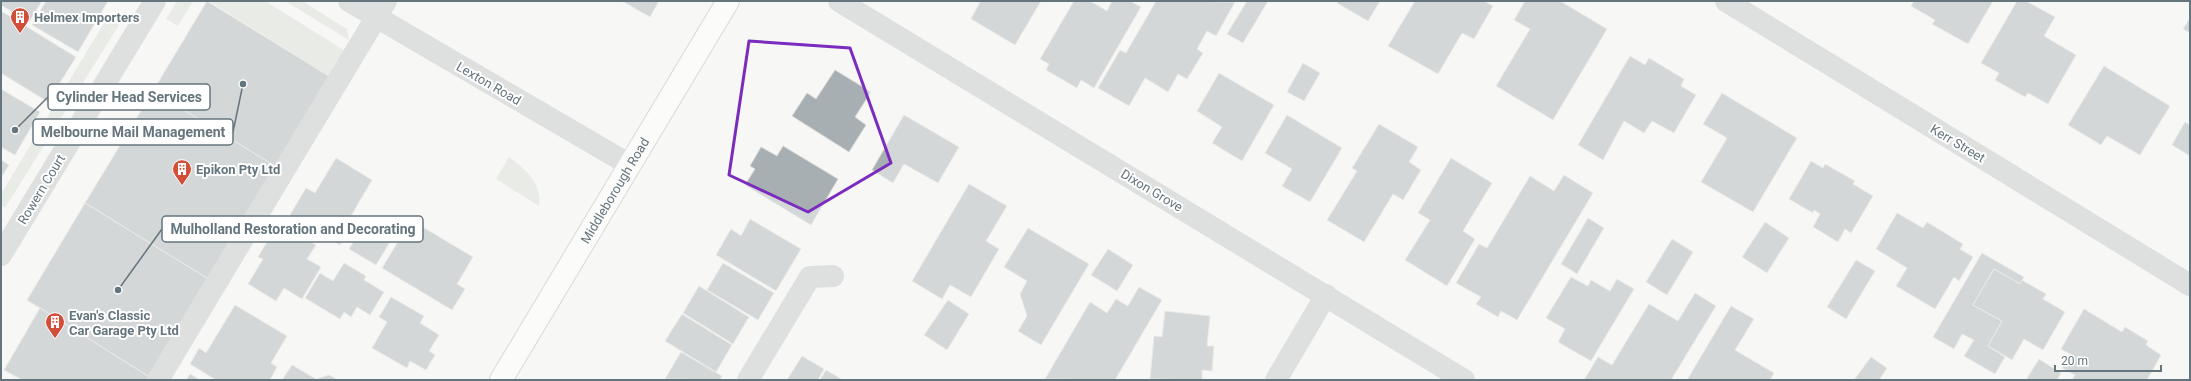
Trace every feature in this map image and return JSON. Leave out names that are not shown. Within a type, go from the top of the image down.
[{"type":"main road","name":"Middleborough Road","points":[[501,380],[728,1]]},
{"type":"street","name":"Rowern Court","points":[[1,255],[155,1]]},
{"type":"street","name":"Lexton Road","points":[[349,1],[381,9],[630,165]]},
{"type":"street","name":"Dixon Grove","points":[[840,1],[1464,380]]},
{"type":"street","name":"Kerr Street","points":[[1726,1],[2190,285]]},
{"type":"street","points":[[158,380],[381,9]]},
{"type":"street","points":[[748,380],[810,277],[833,276]]},
{"type":"street","points":[[1276,380],[1326,295]]},
{"type":"highlighted area","points":[[749,41],[850,48],[891,163],[808,212],[729,175]]},
{"type":"shaded area","points":[[177,1],[193,1],[178,26],[166,19]]},
{"type":"shaded area","points":[[209,1],[265,1],[347,52],[332,78]]},
{"type":"shaded area","points":[[285,1],[302,1],[347,29],[349,40]]},
{"type":"shaded area","points":[[107,18],[119,25],[5,208],[1,205],[1,194]]},
{"type":"shaded area","points":[[509,157],[521,166],[532,178],[540,198],[539,206],[496,179]]},
{"type":"building","points":[[1,1],[42,1],[29,22],[1,5]]},
{"type":"building","points":[[46,1],[108,1],[78,52],[32,25]]},
{"type":"building","points":[[207,1],[332,78],[278,168],[153,91]]},
{"type":"building","points":[[622,1],[659,1],[650,17]]},
{"type":"building","points":[[978,1],[1041,1],[1015,45],[971,19],[980,2]]},
{"type":"building","points":[[1074,1],[1090,1],[1107,11],[1112,1],[1130,1],[1141,7],[1094,88],[1081,80],[1077,88],[1046,70],[1049,64],[1040,59]]},
{"type":"building","points":[[1156,1],[1235,2],[1216,36],[1207,31],[1197,49],[1203,53],[1187,79],[1178,74],[1168,92],[1145,78],[1129,106],[1098,88],[1120,50],[1126,53]]},
{"type":"building","points":[[1247,1],[1268,1],[1243,43],[1227,34]]},
{"type":"building","points":[[1338,1],[1380,1],[1368,21],[1337,3]]},
{"type":"building","points":[[1415,1],[1484,1],[1493,6],[1474,39],[1462,33],[1438,74],[1388,46]]},
{"type":"building","points":[[1525,1],[1560,1],[1607,29],[1553,120],[1496,86],[1530,29],[1514,20]]},
{"type":"building","points":[[1914,1],[1993,1],[1968,44],[1932,24],[1935,20],[1911,6]]},
{"type":"building","points":[[2017,1],[2026,1],[2055,17],[2044,36],[2076,55],[2048,104],[2028,93],[2025,97],[1995,80],[1999,73],[1981,63]]},
{"type":"building","name":"Helmex Importers","points":[[1,11],[76,57],[48,102],[1,73]]},
{"type":"building","points":[[2190,18],[2190,33],[2183,29]]},
{"type":"building","points":[[1630,56],[1645,65],[1649,58],[1684,79],[1681,86],[1696,95],[1674,133],[1652,121],[1644,133],[1624,121],[1603,160],[1578,145]]},
{"type":"building","points":[[1303,63],[1320,73],[1304,101],[1287,92]]},
{"type":"building","points":[[2104,66],[2170,106],[2140,155],[2107,136],[2101,145],[2068,125]]},
{"type":"building","points":[[835,70],[871,92],[855,117],[866,125],[849,152],[792,116],[807,93],[816,99]]},
{"type":"building","points":[[1219,73],[1274,105],[1242,161],[1212,143],[1222,127],[1197,111]]},
{"type":"building","points":[[1,89],[40,112],[15,155],[1,147]]},
{"type":"building","name":"Epikon Pty Ltd","points":[[153,91],[278,168],[210,280],[85,203]]},
{"type":"building","points":[[1722,93],[1797,138],[1753,212],[1701,182],[1727,138],[1703,124]]},
{"type":"building","points":[[904,115],[959,147],[938,183],[904,164],[893,183],[872,170]]},
{"type":"building","points":[[1287,115],[1342,148],[1310,202],[1282,186],[1292,169],[1265,153]]},
{"type":"building","points":[[2185,122],[2190,125],[2190,156],[2172,145]]},
{"type":"building","points":[[1379,124],[1418,147],[1409,162],[1421,170],[1403,200],[1393,194],[1364,242],[1327,220],[1357,171],[1352,168]]},
{"type":"building","points":[[783,146],[838,179],[811,225],[745,185],[755,169],[750,166],[761,147],[777,156]]},
{"type":"building","points":[[336,158],[372,180],[348,221],[353,223],[340,245],[290,215],[306,188],[315,193]]},
{"type":"building","points":[[1451,158],[1492,183],[1463,231],[1475,239],[1447,286],[1405,260],[1430,220],[1418,213]]},
{"type":"building","points":[[1,160],[9,165],[1,178]]},
{"type":"building","points":[[1811,161],[1823,168],[1825,164],[1855,181],[1853,184],[1873,196],[1851,233],[1845,229],[1838,242],[1813,227],[1820,214],[1814,210],[1813,213],[1789,199]]},
{"type":"building","points":[[1564,175],[1593,193],[1517,320],[1501,311],[1498,317],[1476,304],[1481,297],[1456,283],[1479,244],[1487,248],[1530,176],[1554,191]]},
{"type":"building","points":[[969,184],[1007,206],[986,241],[999,249],[971,297],[950,285],[942,299],[912,281]]},
{"type":"building","points":[[85,203],[210,280],[151,378],[27,300]]},
{"type":"building","points":[[1897,213],[1923,228],[1927,222],[1963,244],[1960,249],[1973,257],[1959,281],[1954,277],[1935,309],[1896,286],[1907,268],[1876,249]]},
{"type":"building","points":[[1588,218],[1604,228],[1577,274],[1561,264]]},
{"type":"building","points":[[750,219],[801,249],[776,291],[716,255],[731,229],[741,236]]},
{"type":"building","points":[[411,220],[473,257],[457,284],[465,289],[452,310],[382,268]]},
{"type":"building","points":[[367,221],[393,237],[376,265],[349,249]]},
{"type":"building","points":[[1765,222],[1789,238],[1767,273],[1742,257]]},
{"type":"building","points":[[278,223],[316,245],[307,259],[321,267],[302,299],[284,288],[276,301],[248,284],[263,259],[258,257]]},
{"type":"building","points":[[1028,228],[1089,264],[1041,345],[1018,331],[1027,316],[1020,294],[1027,281],[1004,267]]},
{"type":"building","points":[[1672,239],[1693,252],[1667,295],[1646,282]]},
{"type":"building","points":[[1108,249],[1133,265],[1117,291],[1091,275]]},
{"type":"building","points":[[1982,253],[2024,277],[2020,284],[1994,269],[1973,305],[2002,321],[1988,346],[2005,357],[1995,374],[1964,356],[1974,340],[1962,334],[1954,349],[1933,337]]},
{"type":"building","points":[[1856,260],[1875,271],[1846,319],[1827,307]]},
{"type":"building","points":[[344,263],[366,276],[364,280],[384,292],[370,315],[357,307],[351,317],[344,312],[340,319],[305,298],[320,273],[333,281]]},
{"type":"building","points":[[723,263],[774,293],[758,320],[707,290]]},
{"type":"building","points":[[1994,269],[2020,284],[2022,280],[2046,294],[2043,299],[2065,312],[2043,350],[2024,339],[2012,360],[1988,346],[2002,321],[1973,305]]},
{"type":"building","points":[[1571,277],[1588,286],[1591,280],[1610,291],[1617,279],[1634,289],[1591,361],[1558,342],[1565,329],[1546,318]]},
{"type":"building","points":[[699,286],[749,317],[733,344],[683,313]]},
{"type":"building","points":[[1139,287],[1162,300],[1115,380],[1045,379],[1090,302],[1107,313],[1116,299],[1128,306]]},
{"type":"building","points":[[1695,293],[1716,306],[1671,380],[1584,380],[1598,357],[1612,365],[1649,304],[1678,321]]},
{"type":"building","points":[[391,297],[424,316],[420,323],[439,335],[429,351],[435,355],[426,370],[410,361],[407,368],[372,348],[387,322],[379,317]]},
{"type":"building","points":[[948,300],[969,314],[947,350],[924,335]]},
{"type":"building","points":[[235,305],[287,336],[271,363],[277,367],[270,380],[216,380],[190,364],[199,348],[206,353]]},
{"type":"building","points":[[1731,306],[1754,319],[1735,350],[1774,373],[1770,380],[1687,380]]},
{"type":"building","name":"Evan's Classic Car Garage Pty Ltd","points":[[40,308],[151,378],[150,380],[22,380],[4,370]]},
{"type":"building","points":[[2084,309],[2122,332],[2125,327],[2148,341],[2146,345],[2161,355],[2147,380],[2072,380],[2075,375],[2062,368],[2070,354],[2061,349]]},
{"type":"building","points":[[1165,311],[1210,316],[1207,346],[1214,346],[1212,371],[1202,370],[1202,380],[1150,379],[1154,336],[1162,337]]},
{"type":"building","points":[[682,314],[732,345],[716,372],[665,341]]},
{"type":"building","points":[[681,352],[722,376],[720,380],[665,379]]},
{"type":"building","points":[[802,356],[824,369],[818,380],[787,380]]},
{"type":"building","points":[[1871,357],[1887,368],[1879,380],[1854,380]]},
{"type":"building","points":[[2039,359],[2061,373],[2057,380],[2026,380]]},
{"type":"building","points":[[292,365],[316,379],[329,375],[338,380],[282,380]]},
{"type":"building","points":[[826,370],[843,380],[820,380]]},
{"type":"building","points":[[190,374],[200,380],[186,380]]},
{"type":"place","name":"Helmex Importers","points":[[20,34]]},
{"type":"place","name":"Melbourne Mail Management","points":[[243,84]]},
{"type":"place","name":"Cylinder Head Services","points":[[15,130]]},
{"type":"place","name":"Epikon Pty Ltd","points":[[182,186]]},
{"type":"place","name":"Mulholland Restoration and Decorating","points":[[118,290]]},
{"type":"place","name":"Evan's Classic Car Garage Pty Ltd","points":[[55,339]]}]
